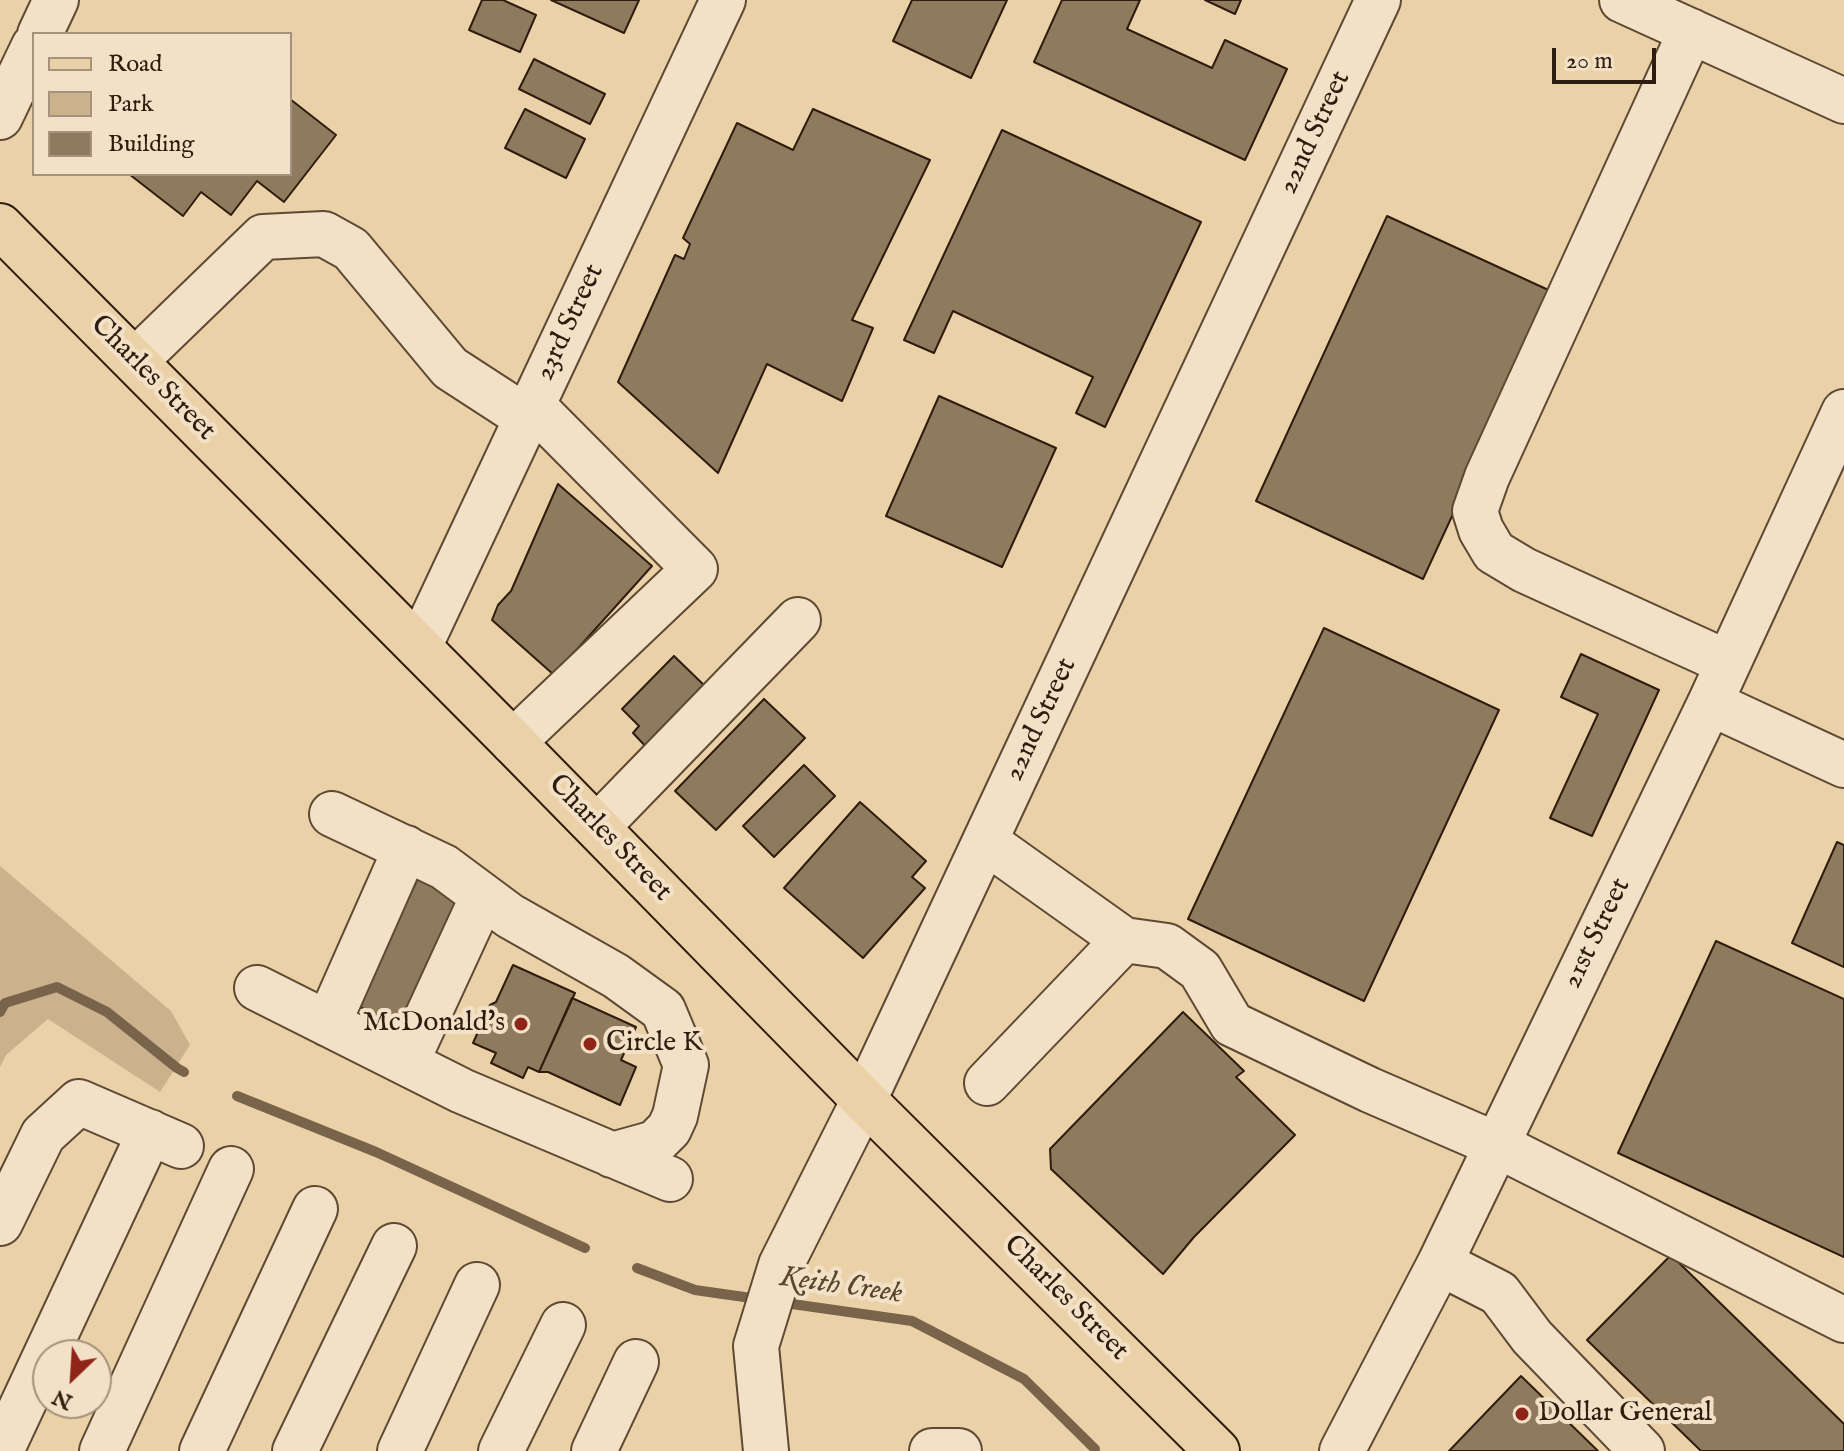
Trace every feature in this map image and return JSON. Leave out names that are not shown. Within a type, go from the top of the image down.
[{"type":"main road","name":"Charles Street","points":[[0,226],[864,1100],[1217,1451]]},
{"type":"street","points":[[41,32],[56,0]]},
{"type":"street","name":"23rd Street","points":[[419,647],[723,0]]},
{"type":"street","name":"22nd Street","points":[[766,1451],[756,1346],[781,1265],[864,1100],[1378,0]]},
{"type":"street","points":[[1622,0],[1844,101]]},
{"type":"street","points":[[1691,31],[1487,477],[1475,511],[1481,530],[1494,552],[1524,570],[1728,663]]},
{"type":"street","points":[[0,117],[32,50]]},
{"type":"street","points":[[135,361],[263,237],[324,234],[351,249],[450,368],[530,412],[695,569],[513,742]]},
{"type":"street","name":"21st Street","points":[[1342,1451],[1440,1263],[1710,703],[1844,412]]},
{"type":"street","points":[[597,827],[798,620]]},
{"type":"street","points":[[1710,703],[1844,765]]},
{"type":"street","points":[[332,814],[444,867],[510,916],[616,976],[663,1010],[678,1047],[667,1079],[638,1119],[612,1134],[604,1151]]},
{"type":"street","points":[[985,841],[1124,940],[1167,946],[1200,970],[1232,1024],[1370,1090],[1497,1145],[1844,1320]]},
{"type":"street","points":[[328,1024],[406,848]]},
{"type":"street","points":[[406,1063],[483,896]]},
{"type":"street","points":[[987,1083],[1124,940]]},
{"type":"street","points":[[257,988],[462,1091],[670,1179]]},
{"type":"street","points":[[0,1223],[43,1135],[79,1102],[165,1139],[1,1451]]},
{"type":"street","points":[[102,1451],[231,1169]]},
{"type":"street","points":[[202,1451],[315,1209]]},
{"type":"street","points":[[295,1451],[394,1246]]},
{"type":"street","points":[[1440,1263],[1499,1293],[1532,1337],[1642,1451]]},
{"type":"street","points":[[400,1451],[477,1285]]},
{"type":"street","points":[[501,1451],[563,1325]]},
{"type":"street","points":[[594,1451],[636,1362]]},
{"type":"street","points":[[932,1451],[959,1451]]},
{"type":"green space","points":[[0,866],[171,1011],[190,1045],[160,1092],[48,1019],[6,1055],[0,1067]]},
{"type":"building","points":[[482,0],[503,0],[536,15],[520,52],[469,30]]},
{"type":"building","points":[[551,0],[639,0],[624,33]]},
{"type":"building","points":[[912,0],[1007,0],[971,78],[893,41]]},
{"type":"building","points":[[1062,0],[1140,0],[1127,29],[1212,68],[1225,40],[1287,69],[1245,160],[1034,62]]},
{"type":"building","points":[[1205,0],[1241,0],[1235,14]]},
{"type":"building","points":[[534,59],[605,94],[590,124],[519,89]]},
{"type":"building","points":[[292,101],[336,135],[284,202],[257,181],[231,215],[201,192],[183,216],[132,176],[292,176]]},
{"type":"building","points":[[525,109],[585,139],[566,178],[505,148]]},
{"type":"building","points":[[813,109],[930,160],[852,320],[873,328],[842,401],[767,364],[718,473],[618,382],[675,255],[684,259],[690,244],[683,238],[737,123],[793,150]]},
{"type":"building","points":[[1002,130],[1201,222],[1105,427],[1076,413],[1093,377],[953,311],[934,353],[904,340]]},
{"type":"building","points":[[1387,216],[1555,293],[1423,579],[1256,501]]},
{"type":"building","points":[[939,396],[1056,448],[1002,567],[886,516]]},
{"type":"building","points":[[558,484],[652,566],[554,675],[492,620],[498,605],[511,591]]},
{"type":"building","points":[[1324,628],[1499,710],[1364,1001],[1188,919]]},
{"type":"building","points":[[1581,654],[1659,690],[1592,836],[1550,818],[1598,714],[1561,697]]},
{"type":"building","points":[[674,656],[709,690],[649,750],[633,733],[639,726],[622,709]]},
{"type":"building","points":[[764,699],[805,738],[716,830],[675,791]]},
{"type":"building","points":[[804,765],[835,796],[774,857],[743,826]]},
{"type":"building","points":[[860,802],[926,861],[912,877],[925,888],[863,958],[784,888]]},
{"type":"building","points":[[1837,842],[1844,845],[1844,967],[1792,943]]},
{"type":"building","points":[[422,870],[468,892],[402,1028],[356,1005]]},
{"type":"building","points":[[1716,941],[1844,999],[1844,1257],[1618,1153]]},
{"type":"building","name":"McDonald's","points":[[513,965],[575,993],[539,1072],[528,1067],[523,1078],[491,1063],[496,1053],[473,1043]]},
{"type":"building","name":"Circle K","points":[[572,998],[636,1027],[621,1060],[636,1067],[620,1105],[548,1072],[539,1072]]},
{"type":"building","points":[[1183,1012],[1244,1071],[1236,1077],[1295,1135],[1194,1237],[1163,1274],[1051,1169],[1050,1149]]},
{"type":"building","points":[[1671,1255],[1844,1424],[1844,1451],[1701,1451],[1587,1340]]},
{"type":"building","name":"Dollar General","points":[[1521,1376],[1598,1451],[1449,1451]]},
{"type":"waterway","name":"Keith Creek","points":[[0,1012],[5,1003],[57,987],[107,1012],[184,1072]]},
{"type":"waterway","name":"Keith Creek","points":[[237,1096],[376,1152],[585,1248]]},
{"type":"waterway","name":"Keith Creek","points":[[637,1268],[695,1290],[758,1299]]},
{"type":"waterway","name":"Keith Creek","points":[[778,1302],[912,1321],[1024,1379],[1095,1449]]},
{"type":"place","name":"McDonald's","points":[[521,1024]]},
{"type":"place","name":"Circle K","points":[[590,1044]]},
{"type":"place","name":"Dollar General","points":[[1522,1414]]}]
